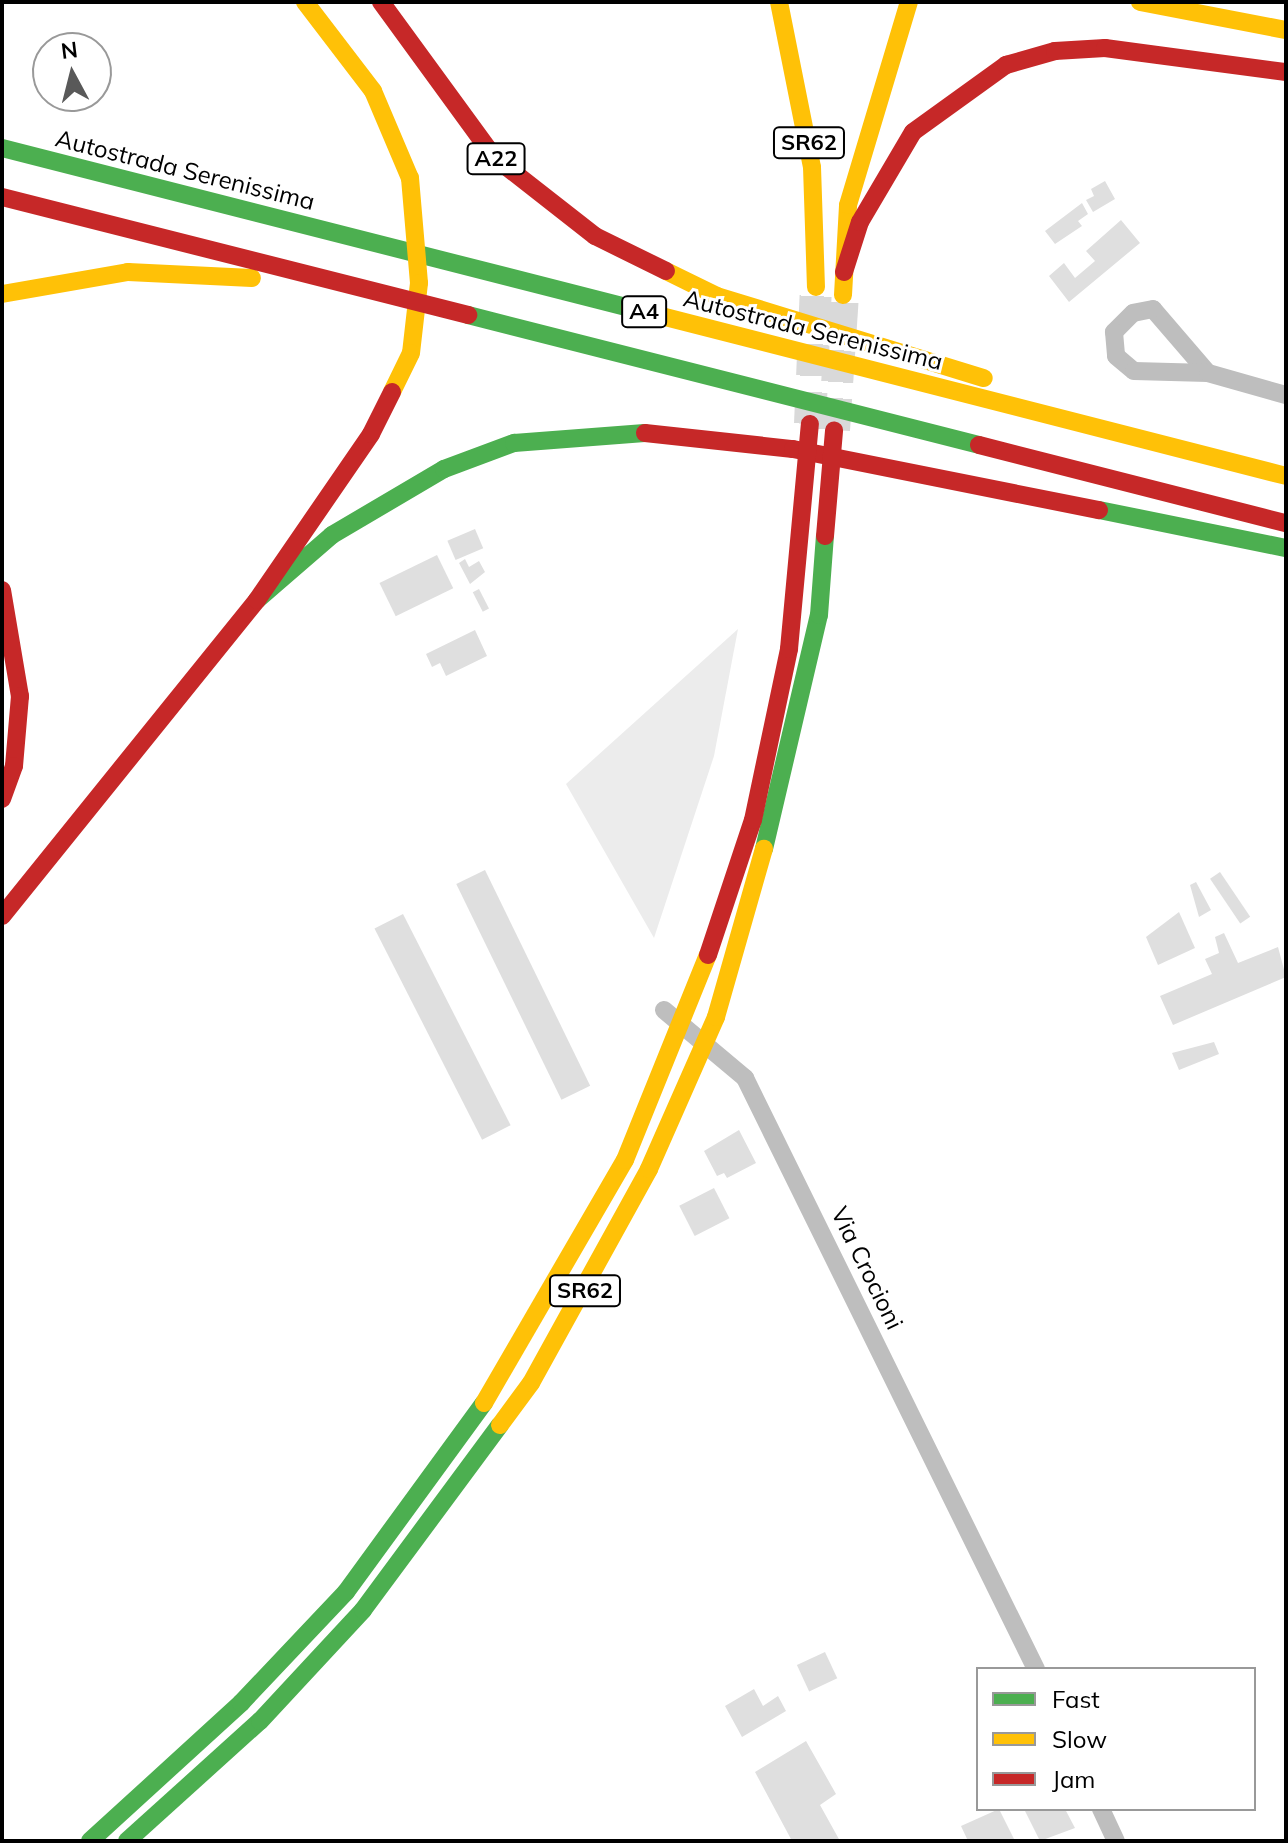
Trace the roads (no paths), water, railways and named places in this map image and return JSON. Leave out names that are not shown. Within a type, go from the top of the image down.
[{"type":"highway","points":[[2,916],[257,600],[371,434],[411,353],[417,229],[410,178],[373,91],[305,2]]},
{"type":"highway","name":"A22","points":[[381,2],[484,145],[542,201],[677,279],[788,319]]},
{"type":"highway","name":"A22","points":[[403,2],[422,58]]},
{"type":"highway","name":"SR62","points":[[779,2],[812,167],[816,287]]},
{"type":"highway","name":"SR62","points":[[843,295],[848,205],[909,2]]},
{"type":"highway","points":[[1140,2],[1286,30]]},
{"type":"highway","points":[[1202,2],[1286,9]]},
{"type":"highway","points":[[844,272],[860,222],[913,132],[1006,65],[1055,51],[1105,48],[1286,72]]},
{"type":"highway","name":"Autostrada Serenissima","points":[[2,148],[1286,475]]},
{"type":"highway","name":"A4","points":[[2,197],[1286,523]]},
{"type":"highway","points":[[2,294],[128,272],[240,275],[430,321],[594,347]]},
{"type":"highway","name":"A4","points":[[788,319],[1192,437],[1286,475]]},
{"type":"highway","name":"SR62","points":[[90,1841],[241,1703],[346,1592],[508,1370],[625,1160],[692,1002],[753,820],[791,635],[810,424]]},
{"type":"highway","name":"SR62","points":[[127,1841],[260,1721],[363,1610],[531,1383],[649,1169],[716,1017],[791,754],[819,615],[834,430]]},
{"type":"highway","points":[[257,600],[322,542],[378,504],[514,443],[577,434],[670,433],[793,449],[1286,548]]},
{"type":"highway","points":[[2,590],[20,696],[14,766],[2,799]]},
{"type":"street","points":[[1208,373],[1153,309],[1133,313],[1114,332],[1116,356],[1134,371],[1208,373],[1286,395]]},
{"type":"street","name":"Via Crocioni","points":[[664,1010],[731,1062],[773,1131],[1035,1667]]},
{"type":"street","points":[[1102,1811],[1116,1841]]},
{"type":"tunnel","points":[[810,424],[816,287]]},
{"type":"tunnel","points":[[834,430],[843,295]]}]
